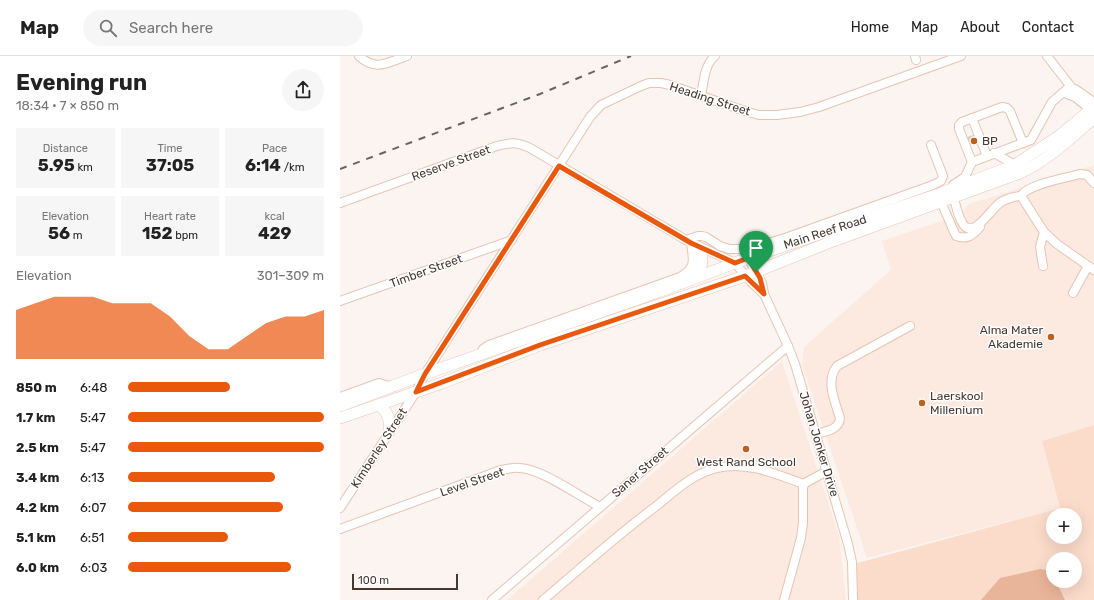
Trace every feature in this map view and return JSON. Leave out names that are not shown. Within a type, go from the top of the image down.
[{"type":"main road","name":"Main Reef Road","points":[[340,418],[416,392],[547,342],[751,274],[940,198],[1015,165],[1059,136],[1093,110]]},
{"type":"main road","name":"Main Reef Road","points":[[340,406],[425,374],[658,292],[748,258],[940,198],[954,198],[1020,173],[1034,166],[1052,153],[1093,110]]},
{"type":"main road","points":[[692,244],[702,263],[694,278]]},
{"type":"main road","points":[[378,405],[384,409],[388,415],[390,423],[389,432]]},
{"type":"street","points":[[359,56],[366,63],[378,66],[407,56]]},
{"type":"street","points":[[701,95],[707,66],[715,56]]},
{"type":"street","name":"Heading Street","points":[[559,166],[590,117],[601,105],[641,86],[654,83],[670,85],[753,114],[777,115],[800,112],[820,107],[961,56]]},
{"type":"street","points":[[1047,56],[1072,91],[1093,110]]},
{"type":"street","points":[[972,162],[1031,140],[1052,102],[1065,90],[1072,91]]},
{"type":"street","points":[[987,217],[972,236],[965,238],[957,237],[953,232],[940,198],[964,178],[972,162],[966,142],[959,129],[959,125],[962,122],[1002,107],[1007,108],[1010,111],[1023,143]]},
{"type":"street","points":[[972,118],[978,137],[990,155],[1015,165]]},
{"type":"street","name":"Reserve Street","points":[[340,204],[467,156],[514,142],[522,144],[692,244],[735,263]]},
{"type":"street","points":[[480,355],[483,349],[489,345],[680,276],[692,267],[692,244],[698,236],[706,237],[720,246],[729,249],[748,249],[786,238],[933,185],[941,181],[943,176],[931,145]]},
{"type":"street","name":"Kimberley Street","points":[[340,508],[416,392],[425,374],[559,166]]},
{"type":"street","points":[[954,198],[961,221],[967,228],[971,229],[975,228],[1001,202],[1021,196],[1026,190],[1038,185],[1080,174],[1087,175],[1094,183]]},
{"type":"street","points":[[1021,196],[1044,232],[1057,244],[1091,268],[1073,293]]},
{"type":"street","points":[[1043,266],[1040,247],[1044,232]]},
{"type":"street","name":"Timber Street","points":[[340,301],[512,240]]},
{"type":"street","name":"Johan Jonker Drive","points":[[748,258],[751,274],[764,294],[788,346],[816,434],[846,533],[852,562],[853,600]]},
{"type":"street","name":"Johan Jonker Drive","points":[[735,263],[751,274]]},
{"type":"street","points":[[816,434],[833,429],[840,422],[831,388],[831,378],[833,371],[837,366],[910,326]]},
{"type":"street","name":"Saner Street","points":[[492,600],[503,596],[600,507],[788,346]]},
{"type":"street","points":[[340,397],[379,383],[393,387]]},
{"type":"street","points":[[543,600],[634,523],[698,474],[722,467],[739,466],[765,471],[804,484],[827,471]]},
{"type":"street","name":"Level Street","points":[[340,529],[502,470],[517,468],[532,470],[544,475],[600,507]]},
{"type":"street","points":[[784,600],[801,538],[804,484]]},
{"type":"shaded area","name":"Laerskool Millenium","points":[[1094,165],[1094,425],[1042,441],[1060,508],[1046,508],[1046,512],[867,558],[802,365],[804,347],[891,270],[882,241],[944,220],[947,226],[964,219],[962,212],[969,204]]},
{"type":"shaded area","name":"West Rand School","points":[[782,361],[839,536],[846,600],[507,600]]},
{"type":"shaded area","points":[[1094,425],[1094,600],[856,600],[854,564],[1046,512],[1046,544],[1082,544],[1082,508],[1060,508],[1042,441]]},
{"type":"shaded area","points":[[1040,569],[1046,570],[1046,588],[1059,588],[1065,600],[981,600],[1000,578]]},
{"type":"tunnel","points":[[968,141],[977,138]]},
{"type":"railway","points":[[340,169],[540,94],[631,56]]},
{"type":"place","name":"BP","points":[[974,141]]},
{"type":"place","name":"Alma Mater Akademie","points":[[1051,337]]},
{"type":"place","name":"Laerskool Millenium","points":[[922,403]]},
{"type":"place","name":"West Rand School","points":[[746,449]]},
{"type":"route","points":[[559,166],[700,248],[735,263],[748,258],[756,272],[762,283],[764,294],[745,276],[540,345],[416,392],[425,374],[559,166]]}]
